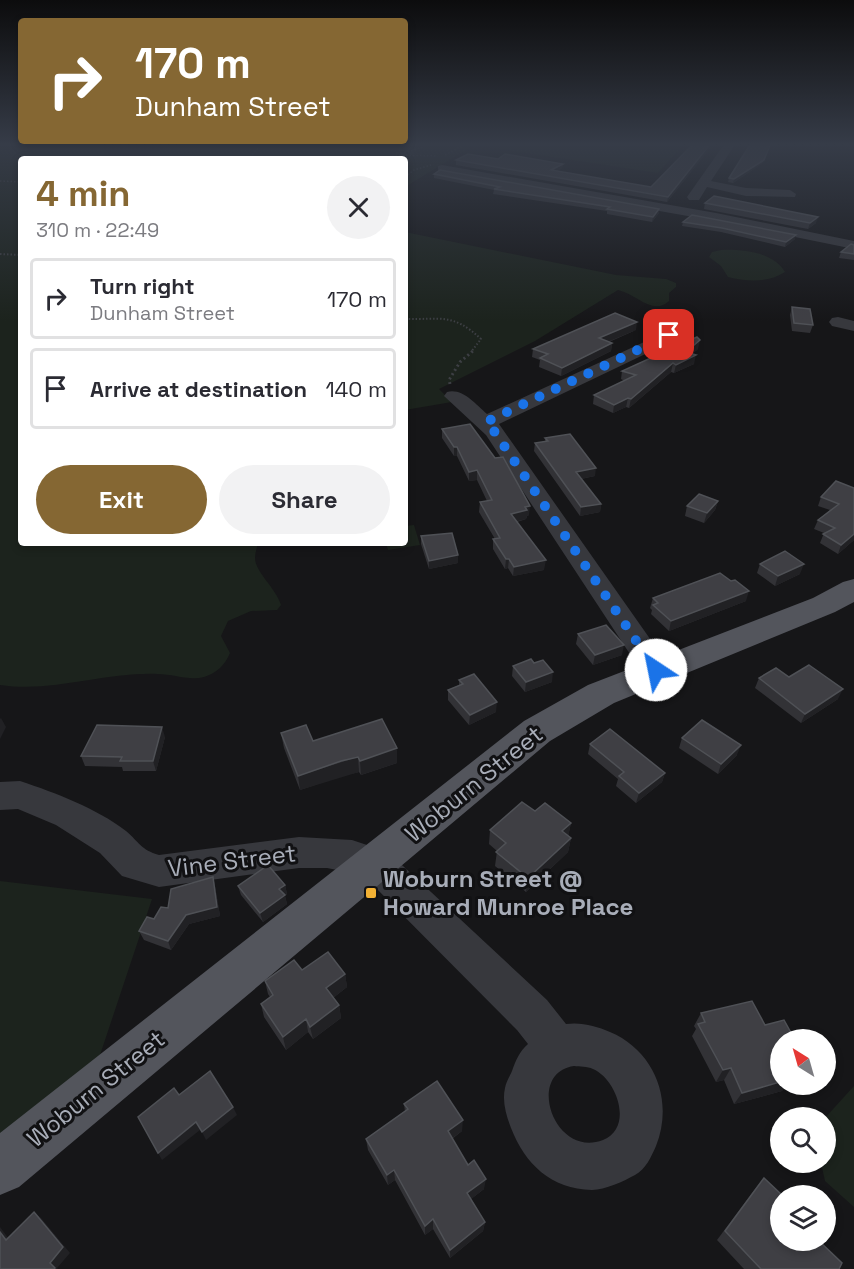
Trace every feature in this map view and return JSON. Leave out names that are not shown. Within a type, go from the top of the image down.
[{"type":"main road","name":"Woburn Street","points":[[0,1167],[537,731],[582,703],[656,670],[824,605],[854,589]]},
{"type":"street","points":[[633,202],[854,245]]},
{"type":"street","points":[[684,211],[690,202]]},
{"type":"street","points":[[486,422],[679,331]]},
{"type":"street","points":[[454,396],[494,431],[656,670]]},
{"type":"street","name":"Vine Street","points":[[0,796],[20,795],[68,814],[113,842],[135,865],[159,871],[312,852],[342,852],[375,863]]},
{"type":"street","points":[[375,863],[532,1015],[557,1047]]},
{"type":"path","points":[[0,254],[18,255]]},
{"type":"path","points":[[408,319],[435,317],[448,319],[462,323],[481,339],[475,349],[460,362],[449,380],[454,396]]},
{"type":"shaded area","points":[[0,202],[18,202],[18,546],[257,546],[256,563],[281,605],[277,610],[251,611],[228,621],[221,636],[230,653],[220,668],[204,677],[138,674],[59,685],[20,687],[0,685]]},
{"type":"shaded area","points":[[408,233],[616,275],[666,279],[676,283],[676,287],[669,293],[669,301],[657,306],[618,290],[535,341],[439,389],[452,402],[408,409]]},
{"type":"shaded area","points":[[721,250],[757,253],[773,260],[785,272],[757,281],[728,277],[721,266],[709,257],[712,252]]},
{"type":"shaded area","points":[[414,525],[420,545],[388,550],[387,546],[408,546],[408,526]]},
{"type":"shaded area","points":[[0,881],[152,899],[100,1055],[0,1136]]},
{"type":"shaded area","points":[[854,1086],[854,1207],[836,1191],[836,1185],[829,1185],[825,1181],[823,1173],[836,1173],[835,1107]]},
{"type":"building","points":[[579,202],[621,202],[659,209],[653,217],[607,209],[610,207]]},
{"type":"building","points":[[745,202],[818,217],[810,223],[705,203]]},
{"type":"building","points":[[692,215],[796,235],[786,242],[683,222]]},
{"type":"building","points":[[851,244],[854,245],[854,254],[841,252]]},
{"type":"building","points":[[792,307],[810,309],[813,325],[794,323]]},
{"type":"building","points":[[615,313],[637,322],[599,338],[612,343],[562,368],[540,358],[548,354],[533,349]]},
{"type":"building","points":[[697,337],[700,340],[686,352],[696,355],[676,365],[673,363],[631,399],[628,398],[614,405],[594,395],[636,375],[622,371]]},
{"type":"building","points":[[470,424],[495,458],[503,457],[530,506],[525,507],[527,510],[511,514],[546,560],[514,567],[493,539],[500,538],[480,502],[492,500],[477,470],[469,472],[457,447],[454,447],[442,429]]},
{"type":"building","points":[[570,434],[596,468],[576,472],[601,504],[581,507],[535,443],[548,441],[545,438]]},
{"type":"building","points":[[836,481],[854,488],[854,534],[841,545],[823,534],[835,528],[818,520],[839,504],[821,497]]},
{"type":"building","points":[[699,494],[718,501],[707,513],[687,506]]},
{"type":"building","points":[[452,533],[458,555],[429,561],[421,536]]},
{"type":"building","points":[[785,551],[804,564],[778,576],[760,564]]},
{"type":"building","points":[[720,573],[731,581],[735,580],[749,591],[671,621],[653,605],[658,603],[653,598]]},
{"type":"building","points":[[606,625],[624,645],[595,655],[578,634]]},
{"type":"building","points":[[531,659],[534,663],[543,660],[553,672],[526,682],[513,666]]},
{"type":"building","points":[[809,665],[843,689],[805,714],[759,678],[776,668],[789,677]]},
{"type":"building","points":[[474,674],[497,702],[470,715],[448,690],[463,684],[459,680]]},
{"type":"building","points":[[382,719],[397,748],[360,761],[358,757],[341,761],[298,776],[281,733],[306,725],[313,741]]},
{"type":"building","points":[[702,720],[741,745],[721,764],[682,738]]},
{"type":"building","points":[[97,725],[162,727],[153,761],[120,761],[122,757],[81,756]]},
{"type":"building","points":[[610,729],[665,773],[639,793],[619,776],[624,772],[590,744]]},
{"type":"building","points":[[522,802],[535,811],[545,803],[571,823],[562,831],[571,838],[528,878],[496,852],[506,843],[490,830]]},
{"type":"building","points":[[268,865],[285,885],[279,889],[285,895],[260,913],[238,886]]},
{"type":"building","points":[[213,877],[217,907],[186,915],[168,941],[139,931],[147,917],[154,919],[161,907],[168,908],[171,889]]},
{"type":"building","points":[[328,952],[345,974],[326,988],[339,1005],[310,1027],[306,1019],[283,1037],[261,1004],[273,995],[265,981],[294,960],[302,970]]},
{"type":"building","points":[[752,1001],[765,1025],[784,1020],[789,1029],[770,1029],[770,1085],[742,1093],[731,1068],[723,1070],[698,1024],[705,1022],[701,1013]]},
{"type":"building","points":[[210,1071],[233,1107],[202,1132],[196,1122],[158,1153],[138,1117],[174,1088],[179,1095]]},
{"type":"building","points":[[437,1081],[463,1120],[448,1131],[468,1165],[474,1160],[486,1179],[467,1193],[485,1222],[450,1250],[433,1219],[425,1226],[394,1170],[387,1175],[366,1139],[408,1109],[404,1104]]},
{"type":"building","points":[[764,1178],[771,1185],[770,1251],[829,1251],[842,1263],[839,1269],[761,1269],[725,1231]]},
{"type":"building","points":[[34,1212],[63,1247],[50,1263],[55,1268],[0,1269],[0,1232],[6,1240]]},
{"type":"place","name":"Woburn Street @ Howard Munroe Place","points":[[371,893]]},
{"type":"route","points":[[656,670],[486,422],[669,335]]}]
